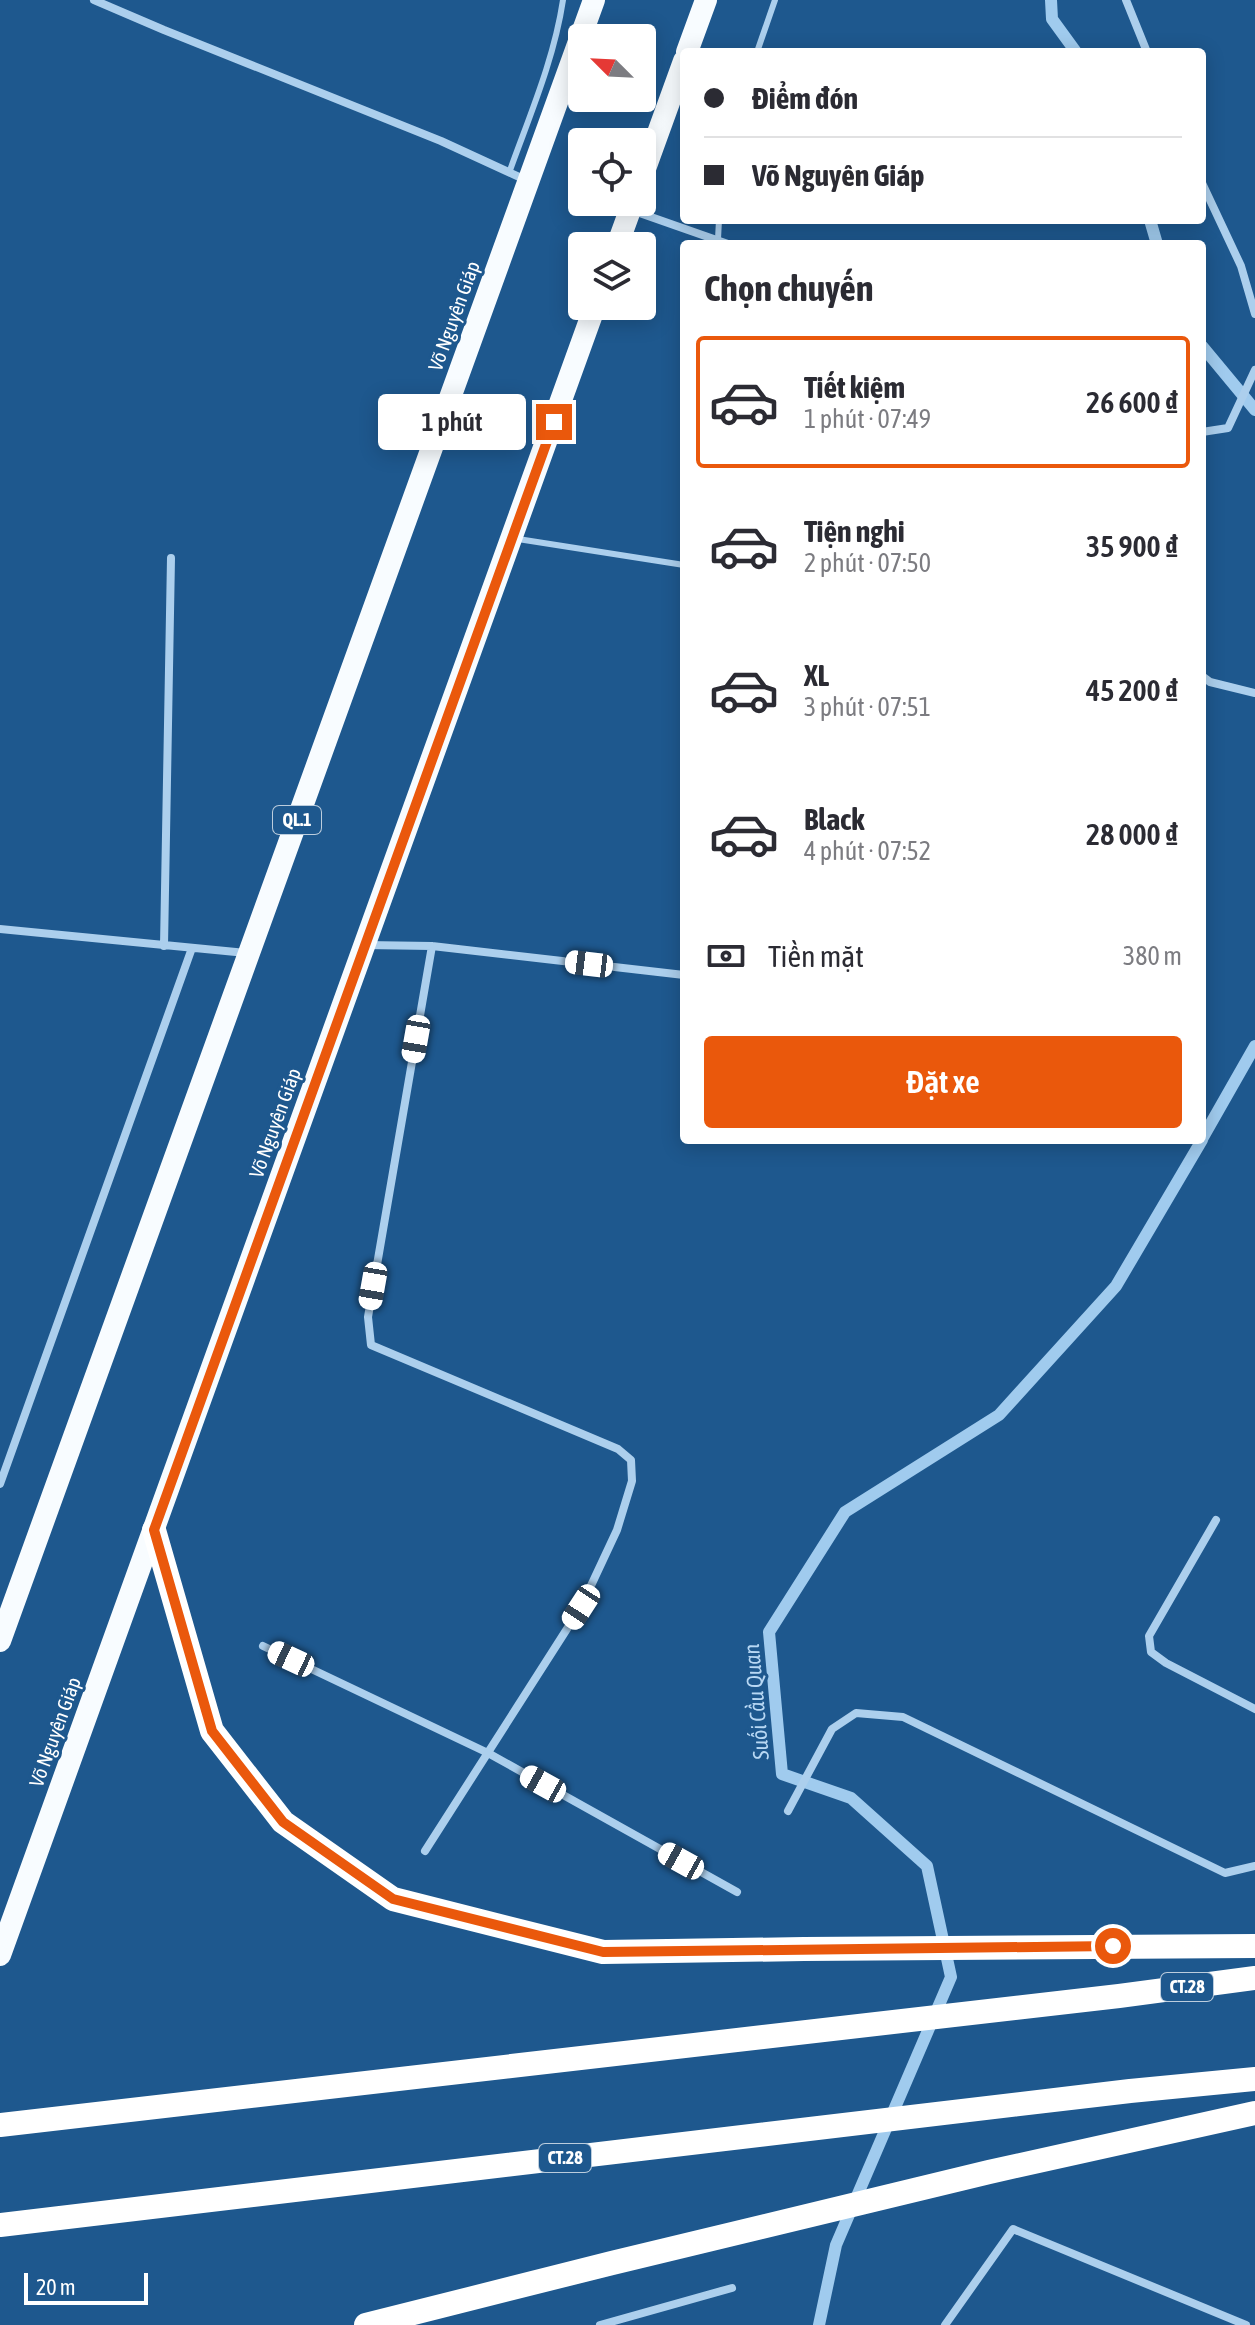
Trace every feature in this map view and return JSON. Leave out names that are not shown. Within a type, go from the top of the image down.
[{"type":"highway","name":"Võ Nguyên Giáp","points":[[0,1641],[249,953],[518,177],[594,0]]},
{"type":"highway","points":[[688,48],[706,0]]},
{"type":"highway","points":[[656,138],[680,72]]},
{"type":"highway","name":"Võ Nguyên Giáp","points":[[0,1955],[590,320]]},
{"type":"highway","name":"CT.28","points":[[154,1530],[212,1731],[283,1822],[393,1899],[603,1952],[1255,1946]]},
{"type":"highway","name":"CT.28","points":[[0,2125],[1255,1978]]},
{"type":"highway","name":"CT.28","points":[[0,2225],[1130,2091],[1255,2079]]},
{"type":"highway","points":[[366,2325],[989,2172],[1255,2113]]},
{"type":"street","points":[[94,0],[441,141],[518,177]]},
{"type":"street","points":[[1126,0],[1145,48]]},
{"type":"street","points":[[1206,192],[1241,266],[1255,314]]},
{"type":"street","points":[[656,215],[718,239]]},
{"type":"street","points":[[1206,431],[1228,428],[1255,370]]},
{"type":"street","points":[[164,946],[171,558]]},
{"type":"street","points":[[1206,679],[1255,693]]},
{"type":"street","points":[[0,929],[249,953]]},
{"type":"street","points":[[364,945],[432,946],[680,975]]},
{"type":"street","points":[[425,1851],[581,1607],[617,1530],[632,1481],[631,1460],[618,1449],[371,1345],[368,1317],[432,946]]},
{"type":"street","points":[[0,1484],[192,948]]},
{"type":"street","points":[[1216,1520],[1149,1636],[1151,1652],[1166,1663],[1255,1709]]},
{"type":"street","points":[[263,1646],[488,1753],[737,1892]]},
{"type":"street","points":[[788,1811],[832,1729],[856,1713],[903,1717],[1225,1873],[1255,1866]]},
{"type":"street","points":[[945,2325],[1013,2229],[1246,2325]]},
{"type":"street","points":[[600,2325],[732,2288]]},
{"type":"lane","points":[[518,177],[563,0]]},
{"type":"lane","points":[[758,48],[775,0]]},
{"type":"lane","points":[[718,239],[719,224]]},
{"type":"lane","points":[[512,538],[680,564]]},
{"type":"waterway","name":"Suối Cầu Quan","points":[[1051,0],[1052,19],[1073,48]]},
{"type":"waterway","name":"Suối Cầu Quan","points":[[1151,224],[1156,240]]},
{"type":"waterway","name":"Suối Cầu Quan","points":[[1206,351],[1255,410]]},
{"type":"waterway","name":"Suối Cầu Quan","points":[[1206,1132],[1255,1046]]},
{"type":"waterway","name":"Suối Cầu Quan","points":[[819,2325],[836,2245],[951,1977],[927,1866],[851,1798],[782,1774],[769,1632],[845,1512],[999,1415],[1116,1286],[1200,1144]]},
{"type":"route","points":[[554,422],[154,1530],[212,1731],[283,1822],[393,1899],[603,1952],[1113,1946]]}]
